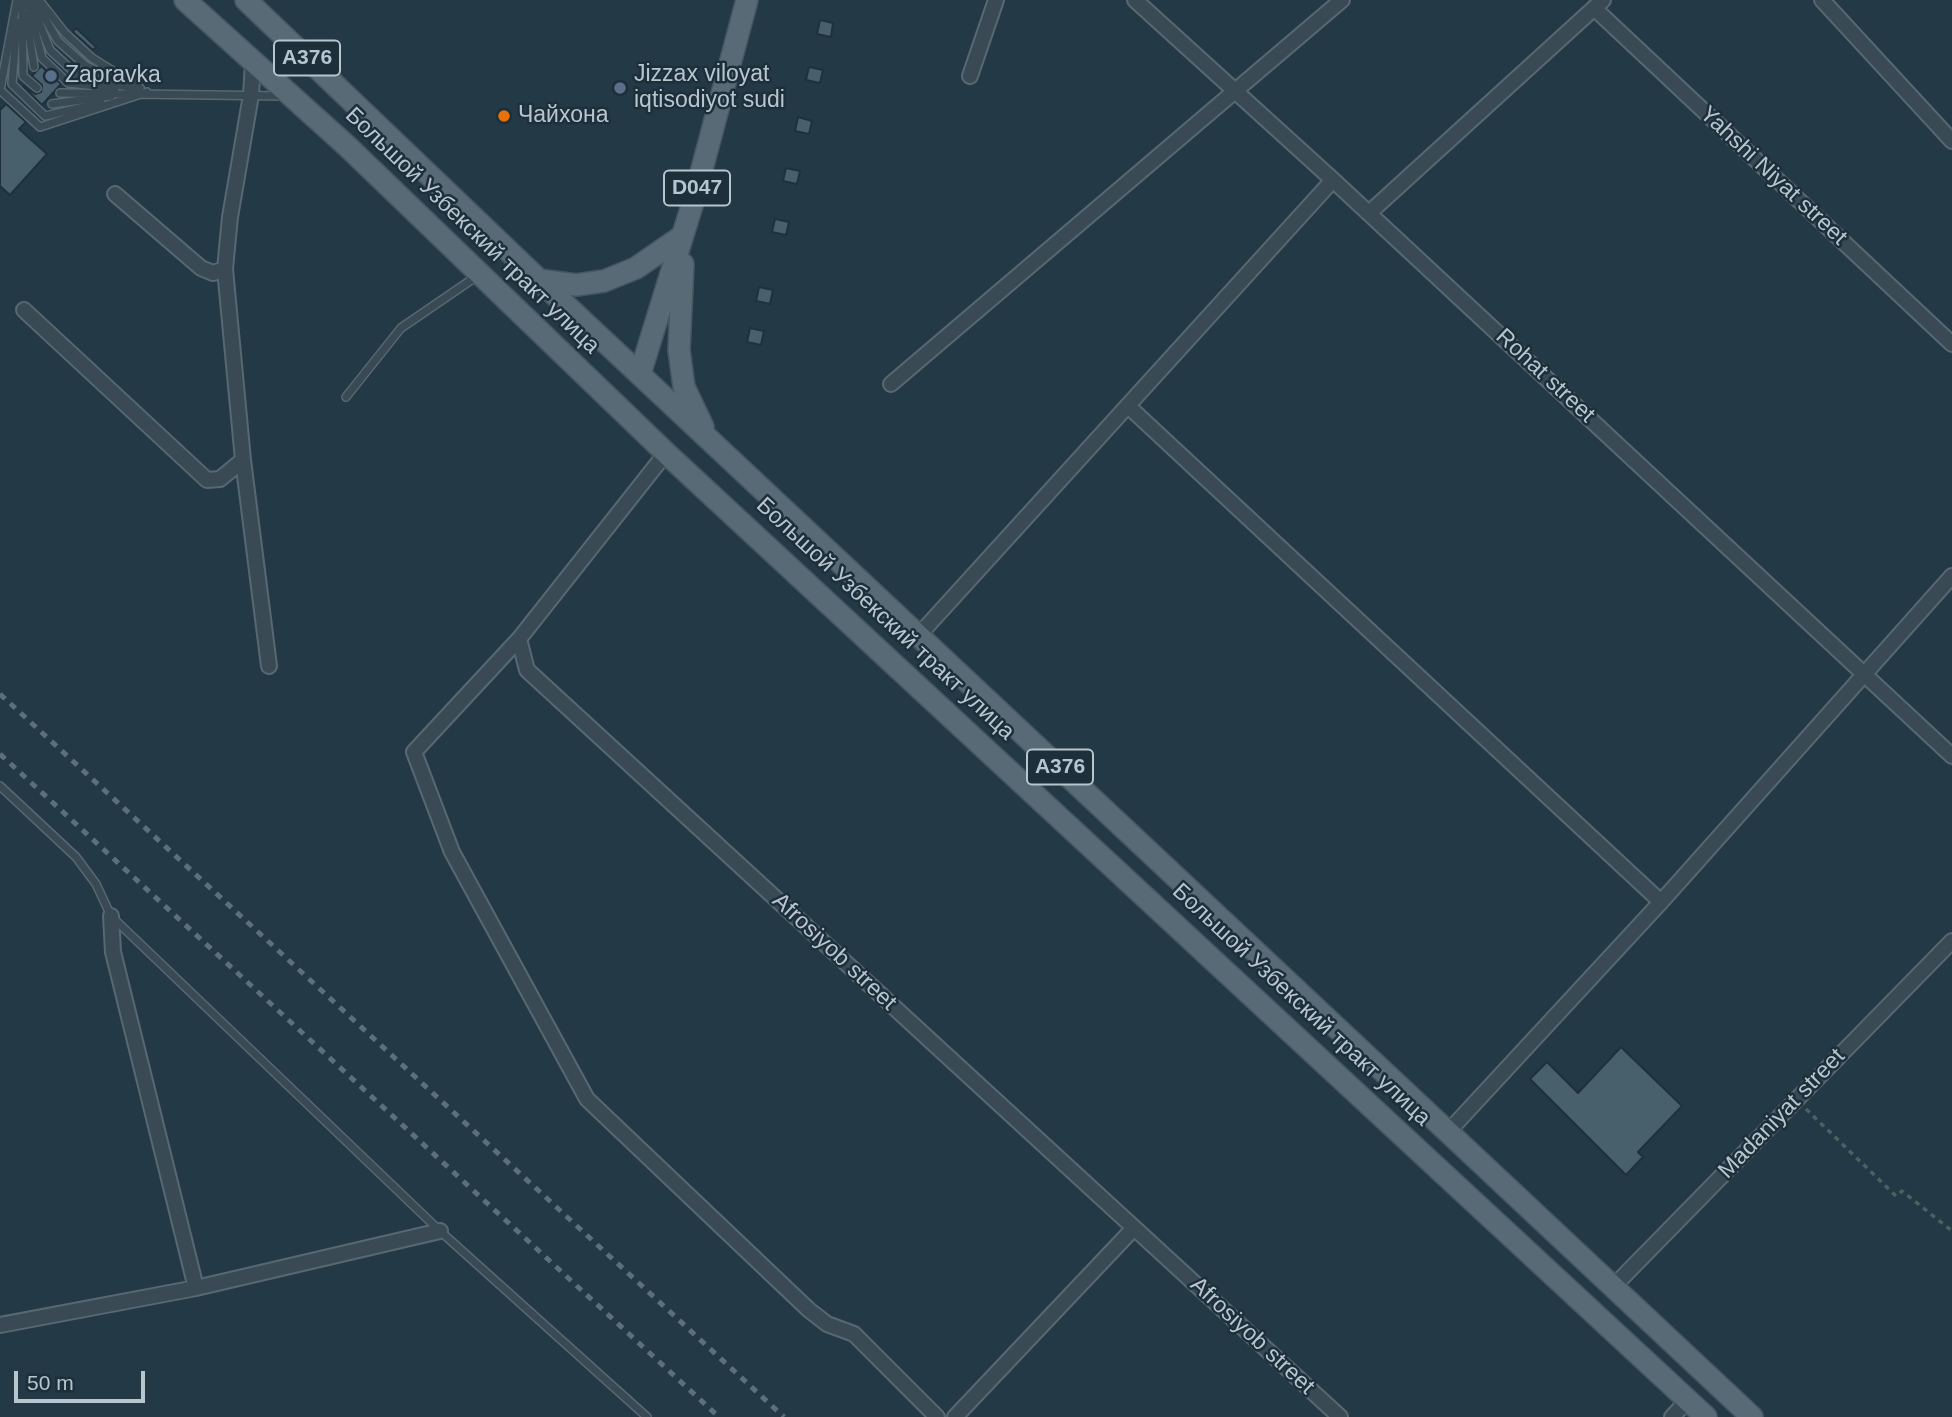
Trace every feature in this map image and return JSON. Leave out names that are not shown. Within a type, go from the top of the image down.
[{"type":"main road","name":"Большой Узбекский тракт улица","points":[[185,0],[480,273],[666,453],[1706,1417]]},
{"type":"main road","name":"Большой Узбекский тракт улица","points":[[246,0],[539,280],[1752,1417]]},
{"type":"main road","name":"D047","points":[[640,374],[747,0]]},
{"type":"main road","name":"D047","points":[[539,280],[576,285],[604,281],[636,268],[684,227]]},
{"type":"main road","name":"D047","points":[[684,227],[679,350],[684,387],[708,438]]},
{"type":"street","points":[[970,76],[996,0]]},
{"type":"street","name":"Rohat street","points":[[1135,0],[1369,213],[1952,756]]},
{"type":"street","points":[[891,384],[1233,90],[1342,0]]},
{"type":"street","points":[[1822,0],[1952,141]]},
{"type":"street","points":[[1369,213],[1599,4]]},
{"type":"street","name":"Yahshi Niyat street","points":[[1599,4],[1952,344]]},
{"type":"street","points":[[253,62],[251,95],[230,217],[225,269],[243,460],[269,666]]},
{"type":"street","points":[[919,635],[1333,180]]},
{"type":"street","points":[[115,194],[201,268],[213,273],[225,269]]},
{"type":"street","points":[[24,310],[207,480],[220,479],[243,460]]},
{"type":"street","points":[[1128,406],[1661,902]]},
{"type":"street","points":[[666,453],[519,639],[414,752],[452,852],[587,1099],[808,1310],[827,1324],[854,1334],[937,1417]]},
{"type":"street","points":[[1448,1132],[1661,902],[1952,576]]},
{"type":"street","name":"Afrosiyob street","points":[[519,639],[527,670],[1339,1417]]},
{"type":"street","points":[[111,916],[113,952],[196,1288]]},
{"type":"street","name":"Madaniyat street","points":[[1613,1287],[1952,942]]},
{"type":"street","points":[[955,1417],[1133,1227]]},
{"type":"street","points":[[0,1325],[196,1288],[440,1231]]},
{"type":"street","points":[[1672,1417],[1688,1400]]},
{"type":"lane","points":[[26,0],[34,68]]},
{"type":"lane","points":[[26,0],[23,76],[37,88]]},
{"type":"lane","points":[[26,0],[12,84],[45,116],[147,92]]},
{"type":"lane","points":[[26,0],[0,90],[40,127],[147,92]]},
{"type":"lane","points":[[26,0],[93,58],[147,92]]},
{"type":"lane","points":[[26,0],[50,50],[78,76],[147,92]]},
{"type":"lane","points":[[26,0],[42,58],[68,83],[147,92]]},
{"type":"lane","points":[[52,104],[147,92]]},
{"type":"lane","points":[[60,93],[147,92],[290,96]]},
{"type":"lane","points":[[346,397],[401,328],[480,273]]},
{"type":"lane","points":[[0,786],[76,857],[96,884],[111,916],[440,1231],[647,1417]]},
{"type":"path","points":[[1797,1100],[1896,1196],[1902,1191],[1952,1231]]},
{"type":"building","points":[[820,20],[833,23],[831,37],[817,34]]},
{"type":"building","points":[[76,28],[96,47],[93,50],[73,32]]},
{"type":"building","points":[[41,66],[61,84],[42,105],[23,86],[35,94],[41,92],[42,85],[32,76]]},
{"type":"building","points":[[809,67],[823,70],[820,83],[806,80]]},
{"type":"building","points":[[6,104],[26,122],[19,129],[47,154],[10,195],[0,186],[0,110]]},
{"type":"building","points":[[798,117],[812,121],[809,134],[795,131]]},
{"type":"building","points":[[786,168],[800,171],[797,184],[783,181]]},
{"type":"building","points":[[775,219],[789,222],[786,235],[772,232]]},
{"type":"building","points":[[759,287],[773,290],[770,304],[756,301]]},
{"type":"building","points":[[750,328],[764,331],[761,345],[747,342]]},
{"type":"building","points":[[1621,1047],[1682,1106],[1638,1152],[1643,1157],[1626,1175],[1530,1079],[1547,1062],[1578,1093]]},
{"type":"railway","points":[[0,694],[784,1417]]},
{"type":"railway","points":[[0,754],[719,1417]]},
{"type":"place","name":"Zapravka","points":[[51,76]]},
{"type":"place","name":"Jizzax viloyat iqtisodiyot sudi","points":[[620,88]]},
{"type":"place","name":"Чайхона","points":[[504,116]]}]
